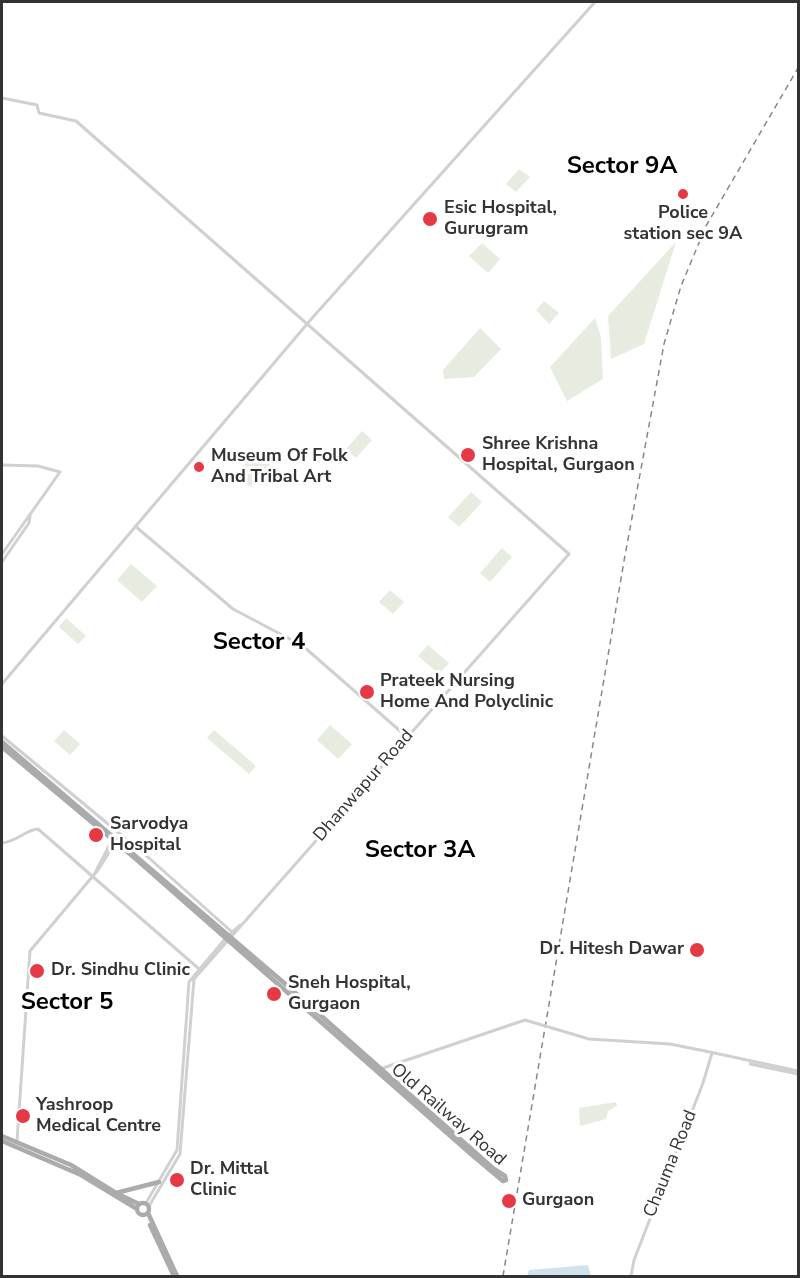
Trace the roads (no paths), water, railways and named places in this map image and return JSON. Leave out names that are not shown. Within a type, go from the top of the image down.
[{"type":"main road","name":"Old Railway Road","points":[[2,742],[89,811],[115,840],[229,937],[378,1070],[486,1166],[506,1180],[505,1176],[378,1070]]},
{"type":"main road","name":"Old Railway Road","points":[[2,747],[222,926],[229,937]]},
{"type":"main road","points":[[2,1136],[81,1175],[138,1207],[148,1205],[147,1214],[176,1276]]},
{"type":"main road","points":[[2,1141],[17,1144],[71,1165],[138,1207],[141,1215],[147,1214]]},
{"type":"main road","points":[[116,1193],[159,1182]]},
{"type":"street","points":[[2,684],[307,324],[595,2]]},
{"type":"street","points":[[2,98],[37,105],[39,113],[76,121],[307,324]]},
{"type":"street","name":"Dhanwapur Road","points":[[200,970],[569,555],[568,551],[307,324]]},
{"type":"street","points":[[2,465],[38,466],[60,472],[2,554]]},
{"type":"street","points":[[2,562],[29,523],[30,516]]},
{"type":"street","points":[[135,526],[236,611],[303,646],[407,738]]},
{"type":"street","points":[[2,736],[222,926]]},
{"type":"street","points":[[2,843],[14,842],[36,828],[94,874],[200,970]]},
{"type":"street","points":[[17,1144],[30,951],[94,874],[115,840]]},
{"type":"street","points":[[148,1205],[177,1150],[188,985],[200,970]]},
{"type":"street","points":[[148,1205],[180,1155],[192,985],[200,970]]},
{"type":"street","points":[[378,1070],[525,1020],[588,1039],[670,1044],[798,1073]]},
{"type":"street","name":"Chauma Road","points":[[631,1276],[634,1260],[703,1083],[712,1053]]},
{"type":"water","points":[[588,1265],[591,1276],[527,1276],[529,1270]]},
{"type":"railway","points":[[503,1276],[624,561],[664,344],[681,286],[706,226],[798,68]]},
{"type":"place","name":"Police station sec 9A","points":[[683,194]]},
{"type":"place","name":"Esic Hospital, Gurugram","points":[[430,219]]},
{"type":"place","name":"Shree Krishna Hospital, Gurgaon","points":[[468,455]]},
{"type":"place","name":"Museum Of Folk And Tribal Art","points":[[199,467]]},
{"type":"place","name":"Prateek Nursing Home And Polyclinic","points":[[367,692]]},
{"type":"place","name":"Sarvodya Hospital","points":[[96,835]]},
{"type":"place","name":"Dr. Hitesh Dawar","points":[[697,950]]},
{"type":"place","name":"Dr. Sindhu Clinic","points":[[37,971]]},
{"type":"place","name":"Sneh Hospital, Gurgaon","points":[[274,994]]},
{"type":"place","name":"Yashroop Medical Centre","points":[[23,1116]]},
{"type":"place","name":"Dr. Mittal Clinic","points":[[177,1180]]},
{"type":"place","name":"Gurgaon","points":[[509,1201]]},
{"type":"district","name":"Sector 9A","points":[[622,167]]},
{"type":"district","name":"Sector 4","points":[[259,643]]},
{"type":"district","name":"Sector 3A","points":[[420,851]]},
{"type":"district","name":"Sector 5","points":[[67,1003]]}]
